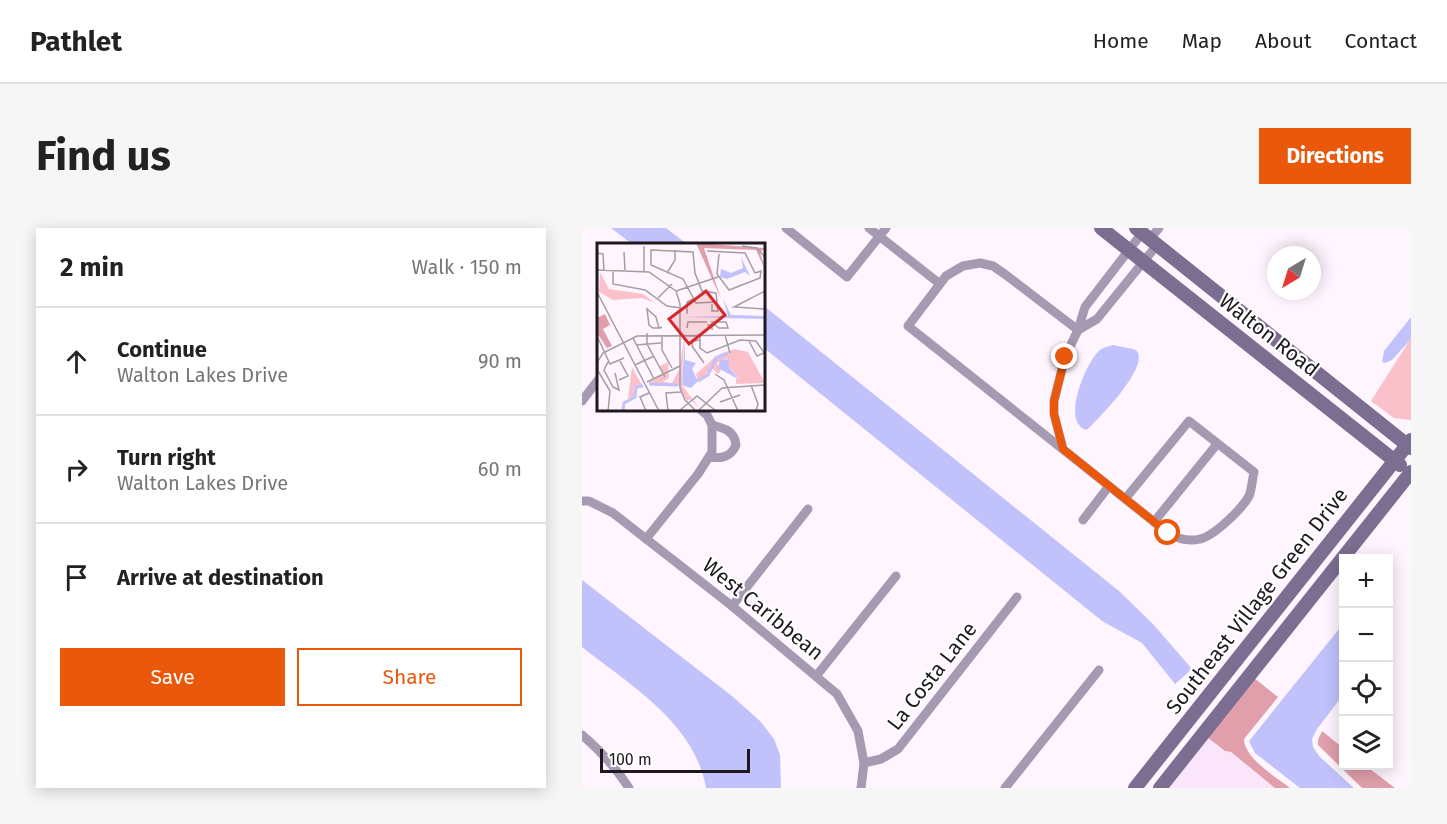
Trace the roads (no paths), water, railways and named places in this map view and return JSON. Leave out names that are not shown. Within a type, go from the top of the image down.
[{"type":"street","points":[[786,228],[847,277],[883,232]]},
{"type":"street","points":[[869,228],[883,232],[940,284]]},
{"type":"street","name":"Walton Road","points":[[1101,228],[1411,473]]},
{"type":"street","points":[[1063,449],[1054,414],[1054,401],[1065,357],[1078,330],[1085,307],[1129,250],[1149,235]]},
{"type":"street","points":[[1078,330],[1097,319],[1143,261],[1149,235]]},
{"type":"street","name":"Walton Road","points":[[1149,235],[1410,444]]},
{"type":"street","points":[[1078,330],[993,266],[980,263],[963,266],[946,276],[908,326],[1063,449],[1125,499],[1154,522],[1177,538],[1191,541],[1202,539],[1230,519],[1249,495],[1254,472],[1189,421],[1125,499]]},
{"type":"street","points":[[582,401],[597,381]]},
{"type":"street","points":[[646,539],[710,457],[713,443],[712,425],[702,411]]},
{"type":"street","points":[[710,457],[723,458],[729,455],[736,445],[734,436],[729,431],[712,425]]},
{"type":"street","points":[[1154,522],[1217,444]]},
{"type":"street","name":"Southeast Village Green Drive","points":[[1135,788],[1410,444]]},
{"type":"street","name":"Southeast Village Green Drive","points":[[1160,788],[1411,473]]},
{"type":"street","points":[[1083,520],[1109,486]]},
{"type":"street","name":"West Caribbean","points":[[582,501],[590,501],[613,513],[732,606],[837,694],[858,731],[864,763],[861,788]]},
{"type":"street","points":[[732,606],[808,509]]},
{"type":"street","points":[[817,675],[896,576]]},
{"type":"street","name":"La Costa Lane","points":[[864,763],[881,759],[898,748],[1017,597]]},
{"type":"street","points":[[1005,788],[1099,670]]},
{"type":"street","points":[[582,735],[596,746],[616,768],[629,788]]},
{"type":"water","points":[[611,228],[666,228],[686,243],[631,243]]},
{"type":"water","points":[[765,307],[1119,591],[1153,624],[1192,669],[1175,684],[1142,643],[1102,621],[765,349]]},
{"type":"water","points":[[1411,317],[1411,339],[1392,360],[1382,362],[1384,351]]},
{"type":"water","points":[[1114,345],[1137,351],[1139,359],[1136,369],[1121,392],[1087,430],[1079,425],[1076,416],[1078,392],[1094,357],[1102,349]]},
{"type":"water","points":[[582,580],[732,696],[760,721],[774,739],[780,755],[781,788],[706,788],[689,744],[675,725],[639,691],[582,647]]},
{"type":"water","points":[[1339,629],[1339,700],[1312,739],[1313,747],[1319,756],[1354,788],[1300,788],[1255,753],[1249,741]]}]
